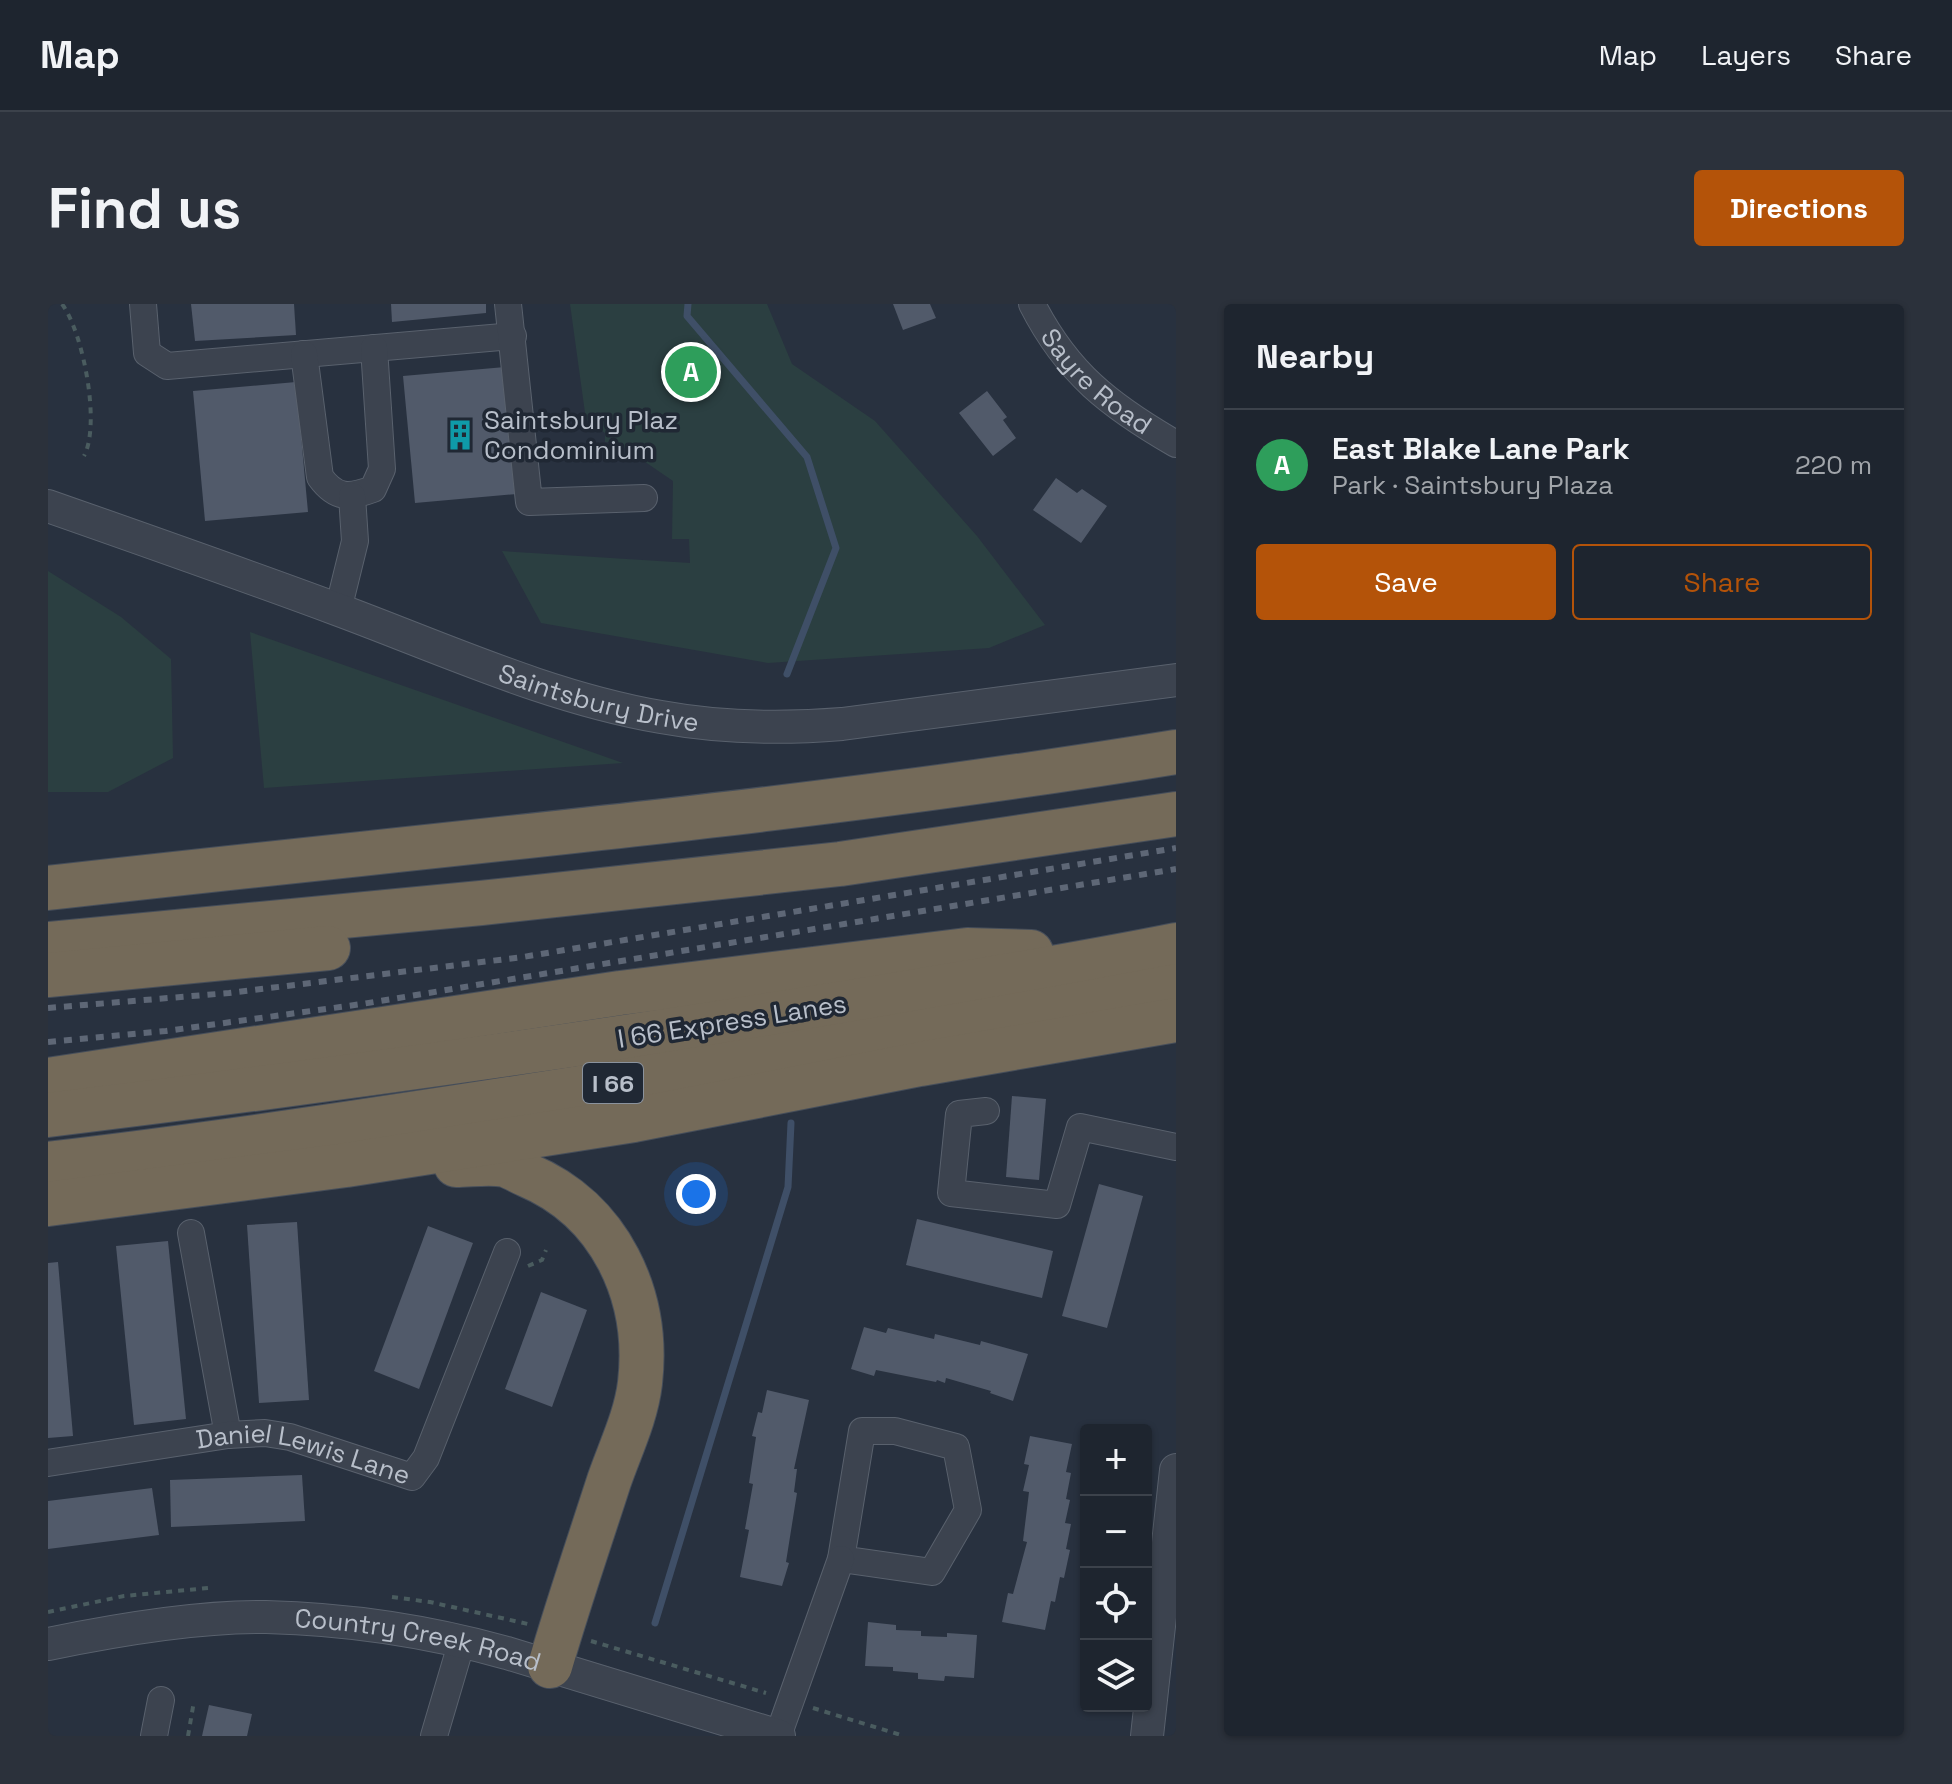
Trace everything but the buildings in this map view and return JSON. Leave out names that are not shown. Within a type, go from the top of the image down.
[{"type":"highway","points":[[48,888],[642,825],[1176,752]]},
{"type":"highway","points":[[48,975],[364,944],[600,909],[840,864],[1176,814]]},
{"type":"highway","points":[[48,944],[840,864]]},
{"type":"highway","name":"I 66 Express Lanes","points":[[51,1092],[293,1085],[610,1041],[1176,945]]},
{"type":"highway","name":"I 66","points":[[48,1164],[195,1147],[407,1115],[984,1022],[1176,986]]},
{"type":"highway","points":[[48,1204],[346,1165],[634,1120],[920,1064],[1176,1020]]},
{"type":"highway","points":[[346,1165],[504,1165],[553,1185],[586,1211],[603,1232],[620,1263],[640,1322],[640,1385],[631,1421],[570,1597],[550,1666]]},
{"type":"street","points":[[143,304],[147,353],[167,366],[513,336]]},
{"type":"street","points":[[508,304],[529,502],[644,498]]},
{"type":"street","name":"Sayre Road","points":[[1032,304],[1060,351],[1080,376],[1130,418],[1176,444]]},
{"type":"street","points":[[304,354],[320,477],[330,490],[352,496],[373,489],[382,469],[374,348]]},
{"type":"street","points":[[338,610],[355,541],[352,496]]},
{"type":"street","name":"Saintsbury Drive","points":[[48,506],[517,677],[575,696],[659,717],[733,727],[794,728],[1176,680]]},
{"type":"street","points":[[986,1111],[959,1114],[951,1193],[1057,1205],[1080,1127],[1176,1147]]},
{"type":"street","points":[[191,1233],[228,1435]]},
{"type":"street","name":"Daniel Lewis Lane","points":[[48,1463],[228,1435],[265,1433],[290,1437],[412,1477],[426,1458],[507,1252]]},
{"type":"street","points":[[778,1736],[841,1559],[862,1431],[895,1431],[956,1447],[968,1510],[932,1572],[841,1559]]},
{"type":"street","points":[[1147,1736],[1176,1470]]},
{"type":"street","name":"Country Creek Road","points":[[48,1644],[137,1629],[263,1617],[387,1627],[462,1641],[778,1736]]},
{"type":"street","points":[[434,1736],[462,1641]]},
{"type":"street","points":[[154,1736],[161,1700]]},
{"type":"path","points":[[62,304],[80,342],[88,386],[89,422],[84,456]]},
{"type":"path","points":[[48,1612],[62,1609]]},
{"type":"path","points":[[627,1651],[729,1682]]},
{"type":"path","points":[[188,1736],[194,1701]]},
{"type":"path","points":[[838,1715],[904,1736]]},
{"type":"green space","points":[[570,304],[767,304],[792,364],[875,421],[977,536],[1045,625],[989,648],[768,663],[541,623],[502,551],[690,563],[689,539],[672,539],[673,481],[616,442],[605,442],[605,433],[586,420]]},
{"type":"green space","points":[[48,571],[121,617],[171,659],[173,758],[108,792],[48,792]]},
{"type":"green space","points":[[250,632],[623,763],[264,788]]},
{"type":"waterway","points":[[688,304],[687,316],[807,457],[836,548],[787,674]]},
{"type":"waterway","points":[[655,1623],[788,1187],[791,1123]]},
{"type":"railway","points":[[48,1008],[229,993],[523,957],[1176,848]]},
{"type":"railway","points":[[48,1042],[166,1031],[362,1004],[1176,869]]},
{"type":"place","name":"East Blake Lane Park","points":[[691,372]]},
{"type":"place","name":"Saintsbury Plaz Condominium","points":[[460,435]]}]
